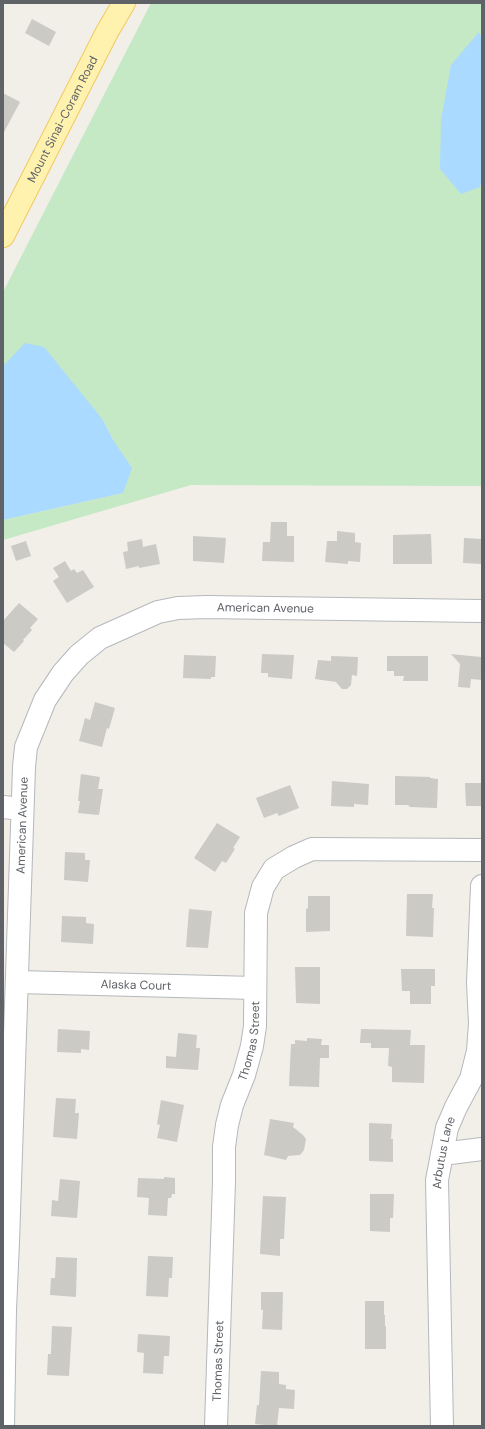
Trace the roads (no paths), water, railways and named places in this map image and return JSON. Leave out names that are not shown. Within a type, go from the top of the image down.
[{"type":"main road","name":"Mount Sinai-Coram Road","points":[[3,236],[107,32],[124,3]]},
{"type":"street","name":"American Avenue","points":[[3,1426],[5,1310],[18,982],[12,808],[24,767],[26,747],[45,700],[63,673],[79,654],[100,638],[158,612],[178,608],[200,607],[482,611]]},
{"type":"street","name":"Thomas Street","points":[[216,1426],[224,1189],[224,1147],[232,1105],[244,1075],[252,1046],[255,1026],[256,913],[263,887],[274,869],[294,857],[312,849],[482,850]]},
{"type":"street","name":"Arbutus Lane","points":[[442,1426],[437,1180],[447,1128],[471,1079],[478,1050],[480,1023],[478,983],[482,886]]},
{"type":"street","name":"Alaska Court","points":[[18,982],[255,988]]},
{"type":"street","points":[[442,1154],[482,1149]]},
{"type":"water","points":[[479,32],[482,38],[482,182],[480,187],[461,194],[440,169],[441,120],[451,65]]},
{"type":"water","points":[[25,343],[44,347],[103,420],[113,440],[132,468],[123,493],[3,520],[3,366]]}]
